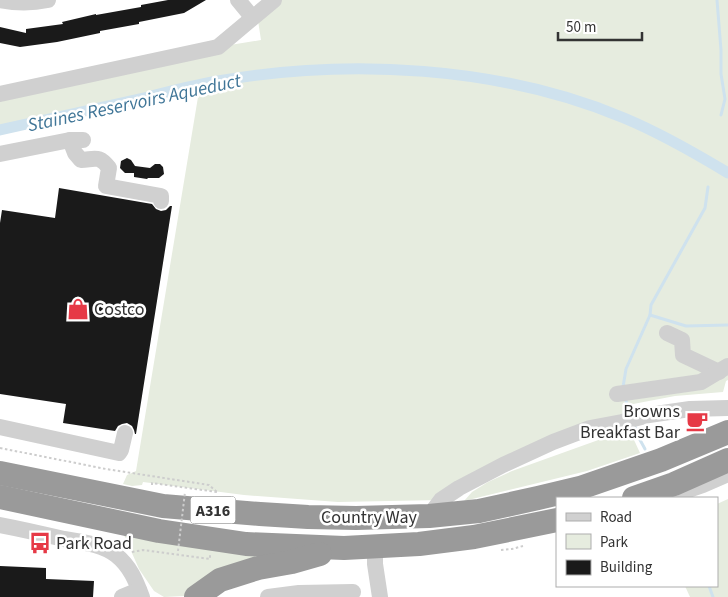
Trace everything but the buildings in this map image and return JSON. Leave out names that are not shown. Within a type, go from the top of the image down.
[{"type":"highway","name":"Country Way","points":[[0,473],[163,506],[308,517],[429,516],[479,511],[580,488],[661,460],[728,432]]},
{"type":"highway","points":[[637,497],[674,484],[728,460]]},
{"type":"highway","name":"Country Way","points":[[0,497],[159,531],[246,544],[344,548],[419,544],[474,537],[556,520]]},
{"type":"highway","points":[[196,597],[220,580],[258,568],[292,562],[344,548]]},
{"type":"street","points":[[0,0],[9,2],[40,2],[48,0]]},
{"type":"street","points":[[238,0],[252,17]]},
{"type":"street","points":[[0,94],[218,46],[274,0]]},
{"type":"street","points":[[0,154],[77,140],[74,154],[81,160],[96,158],[103,160],[109,168],[106,186],[161,196],[161,201]]},
{"type":"street","points":[[667,333],[682,340],[684,355],[724,369]]},
{"type":"street","points":[[624,393],[700,382],[724,369]]},
{"type":"street","points":[[429,516],[441,500],[460,488],[552,442],[590,428],[649,415],[690,409],[728,408]]},
{"type":"street","points":[[0,428],[119,452],[125,433]]},
{"type":"street","points":[[637,497],[670,496],[728,474]]},
{"type":"street","points":[[0,525],[91,544],[116,555],[127,566],[141,593],[122,597]]},
{"type":"street","points":[[376,546],[375,564],[380,597]]},
{"type":"street","points":[[268,597],[353,592]]},
{"type":"path","points":[[0,448],[106,469],[209,485],[217,492],[152,483],[151,488]]},
{"type":"path","points":[[178,551],[185,492]]},
{"type":"path","points":[[142,550],[210,559],[211,555],[203,554]]},
{"type":"green space","points":[[274,0],[728,0],[728,380],[723,392],[675,396],[628,405],[632,419],[590,428],[441,500],[338,502],[244,495],[143,482],[142,485],[132,486],[123,484],[127,475],[136,471],[200,85],[0,130],[0,94],[218,47],[261,40],[257,14]]},
{"type":"green space","points":[[629,429],[640,453],[587,471],[464,501],[472,492],[488,482],[512,471]]},
{"type":"green space","points":[[728,499],[728,597],[690,597],[685,587],[718,587],[718,504]]},
{"type":"green space","points":[[124,535],[268,558],[201,586],[184,596],[164,597],[154,591],[139,569]]},
{"type":"waterway","points":[[717,0],[721,74],[725,99],[721,115]]},
{"type":"waterway","name":"Staines Reservoirs Aqueduct","points":[[0,130],[201,84],[268,74],[319,70],[424,71],[476,77],[527,87],[576,101],[651,130],[728,173]]},
{"type":"waterway","points":[[623,387],[626,369],[650,315],[651,305],[705,208],[708,187]]},
{"type":"waterway","points":[[650,315],[686,326],[728,325]]},
{"type":"waterway","points":[[625,398],[630,413]]},
{"type":"waterway","points":[[634,424],[645,449]]},
{"type":"waterway","points":[[709,587],[713,597]]},
{"type":"place","name":"Costco","points":[[78,309]]},
{"type":"place","name":"Browns Breakfast Bar","points":[[697,421]]},
{"type":"place","name":"Park Road","points":[[40,543]]}]
